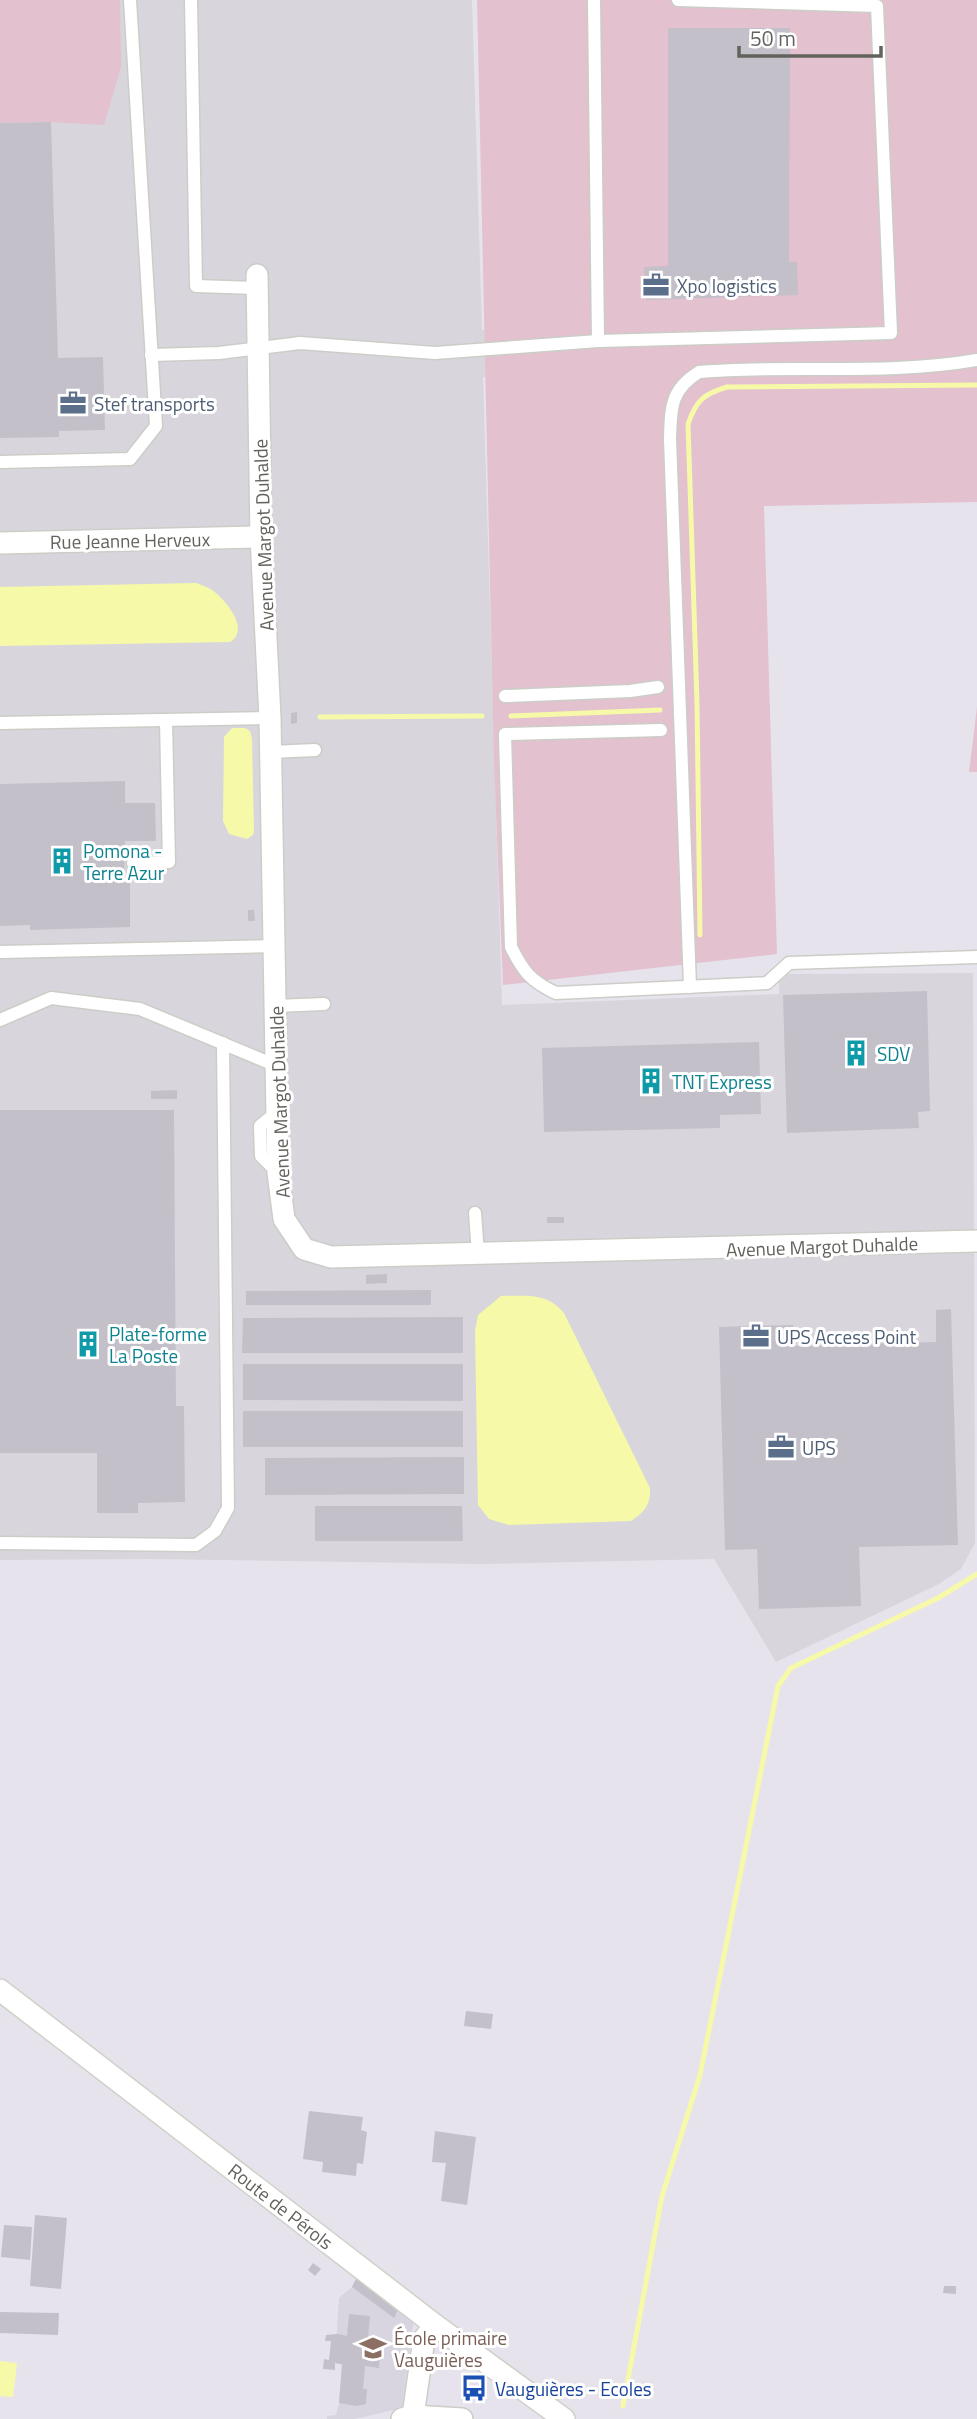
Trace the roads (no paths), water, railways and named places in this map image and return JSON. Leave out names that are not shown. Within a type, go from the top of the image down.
[{"type":"street","name":"Avenue Margot Duhalde","points":[[257,282],[261,537],[271,752],[278,1173],[284,1219],[304,1249],[331,1257],[977,1241]]},
{"type":"street","name":"Rue Jeanne Herveux","points":[[0,543],[261,537]]},
{"type":"street","name":"Route de Pérols","points":[[0,1990],[553,2416]]},
{"type":"street","points":[[435,2325],[424,2339],[407,2418],[462,2419]]},
{"type":"lane","points":[[0,462],[130,459],[156,426],[130,0]]},
{"type":"lane","points":[[191,0],[196,286],[257,282]]},
{"type":"lane","points":[[594,0],[598,341]]},
{"type":"lane","points":[[150,355],[219,353],[300,343],[435,353],[598,341],[891,333],[877,6],[678,0]]},
{"type":"lane","points":[[690,986],[671,453],[672,402],[686,380],[699,372],[889,370],[977,360]]},
{"type":"lane","points":[[505,696],[630,691],[657,687]]},
{"type":"lane","points":[[0,723],[270,718]]},
{"type":"lane","points":[[133,863],[169,862],[166,720]]},
{"type":"lane","points":[[661,730],[505,734],[511,947],[522,969],[539,985],[556,993],[767,983],[789,963],[977,957]]},
{"type":"lane","points":[[271,752],[315,750]]},
{"type":"lane","points":[[0,952],[274,946]]},
{"type":"lane","points":[[0,1020],[51,998],[140,1009],[277,1066]]},
{"type":"lane","points":[[275,1006],[324,1004]]},
{"type":"lane","points":[[0,1543],[196,1545],[215,1531],[228,1508],[223,1044]]},
{"type":"lane","points":[[475,1213],[478,1254]]},
{"type":"waterway","points":[[700,935],[697,702],[688,424],[694,409],[706,396],[727,387],[977,385]]},
{"type":"waterway","points":[[511,716],[660,710]]},
{"type":"waterway","points":[[320,717],[482,716]]},
{"type":"waterway","points":[[623,2406],[662,2196],[700,2075],[778,1686],[791,1668],[938,1598],[977,1574]]},
{"type":"place","name":"Xpo logistics","points":[[656,285]]},
{"type":"place","name":"Stef transports","points":[[73,403]]},
{"type":"place","name":"Pomona - Terre Azur","points":[[62,861]]},
{"type":"place","name":"SDV","points":[[856,1053]]},
{"type":"place","name":"TNT Express","points":[[651,1081]]},
{"type":"place","name":"UPS Access Point","points":[[756,1336]]},
{"type":"place","name":"Plate-forme La Poste","points":[[88,1344]]},
{"type":"place","name":"UPS","points":[[781,1447]]},
{"type":"place","name":"École primaire Vauguières","points":[[373,2348]]},
{"type":"place","name":"Vauguières - Ecoles","points":[[474,2388]]}]
